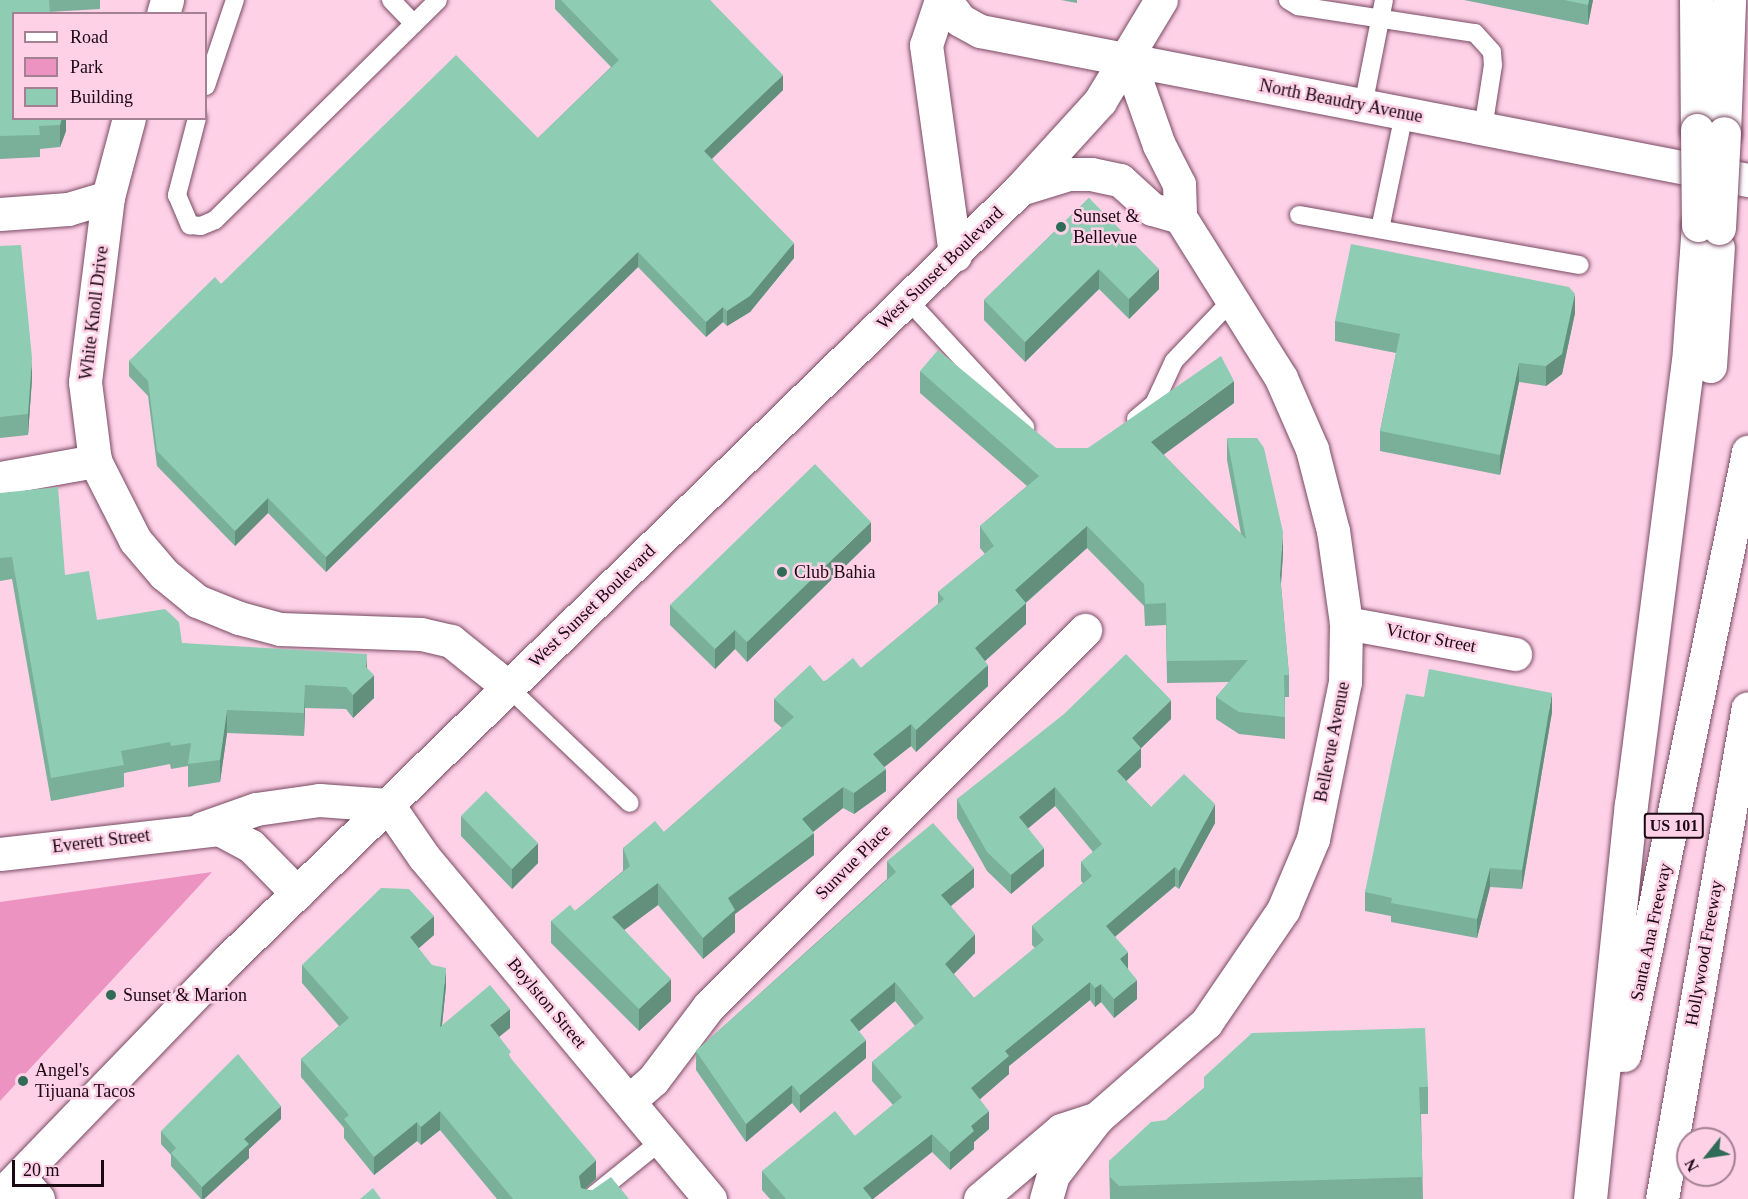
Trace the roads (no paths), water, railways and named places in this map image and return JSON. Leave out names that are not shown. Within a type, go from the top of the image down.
[{"type":"main road","name":"North Beaudry Avenue","points":[[943,0],[960,20],[980,31],[1748,180]]},
{"type":"main road","points":[[943,0],[926,45],[955,255]]},
{"type":"main road","name":"West Sunset Boulevard","points":[[19,1190],[297,893],[955,255],[1020,189],[1093,110],[1129,60],[1161,0]]},
{"type":"main road","points":[[1696,0],[1711,131]]},
{"type":"main road","points":[[1591,1199],[1631,805],[1708,227],[1711,131],[1729,0]]},
{"type":"main road","points":[[1020,189],[1069,174],[1091,174],[1120,180],[1152,209],[1180,217],[1179,184],[1152,128],[1129,60]]},
{"type":"main road","name":"White Knoll Drive","points":[[128,120],[108,197],[85,382],[95,461],[135,540],[164,574],[197,601],[280,629],[421,634],[451,641],[508,687]]},
{"type":"main road","points":[[0,214],[68,209],[108,197]]},
{"type":"main road","name":"Bellevue Avenue","points":[[1046,1199],[1053,1175],[1097,1118],[1206,1023],[1283,910],[1313,839],[1346,682],[1346,623],[1334,531],[1312,449],[1281,378],[1234,298],[1180,217]]},
{"type":"main road","name":"Santa Ana Freeway","points":[[1591,1199],[1748,452]]},
{"type":"main road","points":[[0,478],[95,461]]},
{"type":"main road","name":"Victor Street","points":[[1346,623],[1515,654]]},
{"type":"main road","name":"Sunvue Place","points":[[630,1100],[653,1080],[709,1006],[1085,630]]},
{"type":"main road","name":"Hollywood Freeway","points":[[1662,1199],[1748,708]]},
{"type":"main road","name":"Everett Street","points":[[202,828],[256,809],[319,800],[388,805]]},
{"type":"main road","name":"Boylston Street","points":[[388,805],[424,857],[630,1100],[710,1199]]},
{"type":"main road","name":"Everett Street","points":[[0,855],[202,828],[219,829],[251,846],[297,893]]},
{"type":"main road","name":"Bellevue Avenue","points":[[980,1199],[1061,1130],[1097,1118]]},
{"type":"lane","points":[[207,83],[236,0]]},
{"type":"lane","points":[[391,0],[414,24]]},
{"type":"lane","points":[[196,120],[177,195],[190,225],[201,226],[215,220],[438,0]]},
{"type":"lane","points":[[1288,0],[1298,6],[1382,8],[1475,33],[1492,52],[1483,129]]},
{"type":"lane","points":[[1363,106],[1382,8]]},
{"type":"lane","points":[[1380,229],[1404,114]]},
{"type":"lane","points":[[1299,214],[1580,265]]},
{"type":"lane","points":[[1121,430],[1154,404],[1174,361],[1234,298]]},
{"type":"lane","points":[[908,300],[1039,439]]},
{"type":"lane","points":[[508,687],[630,803]]},
{"type":"lane","points":[[589,1199],[661,1141]]},
{"type":"place","name":"Sunset & Bellevue","points":[[1061,227]]},
{"type":"place","name":"Club Bahia","points":[[782,572]]},
{"type":"place","name":"Sunset & Marion","points":[[111,995]]},
{"type":"place","name":"Angel's Tijuana Tacos","points":[[23,1081]]}]
